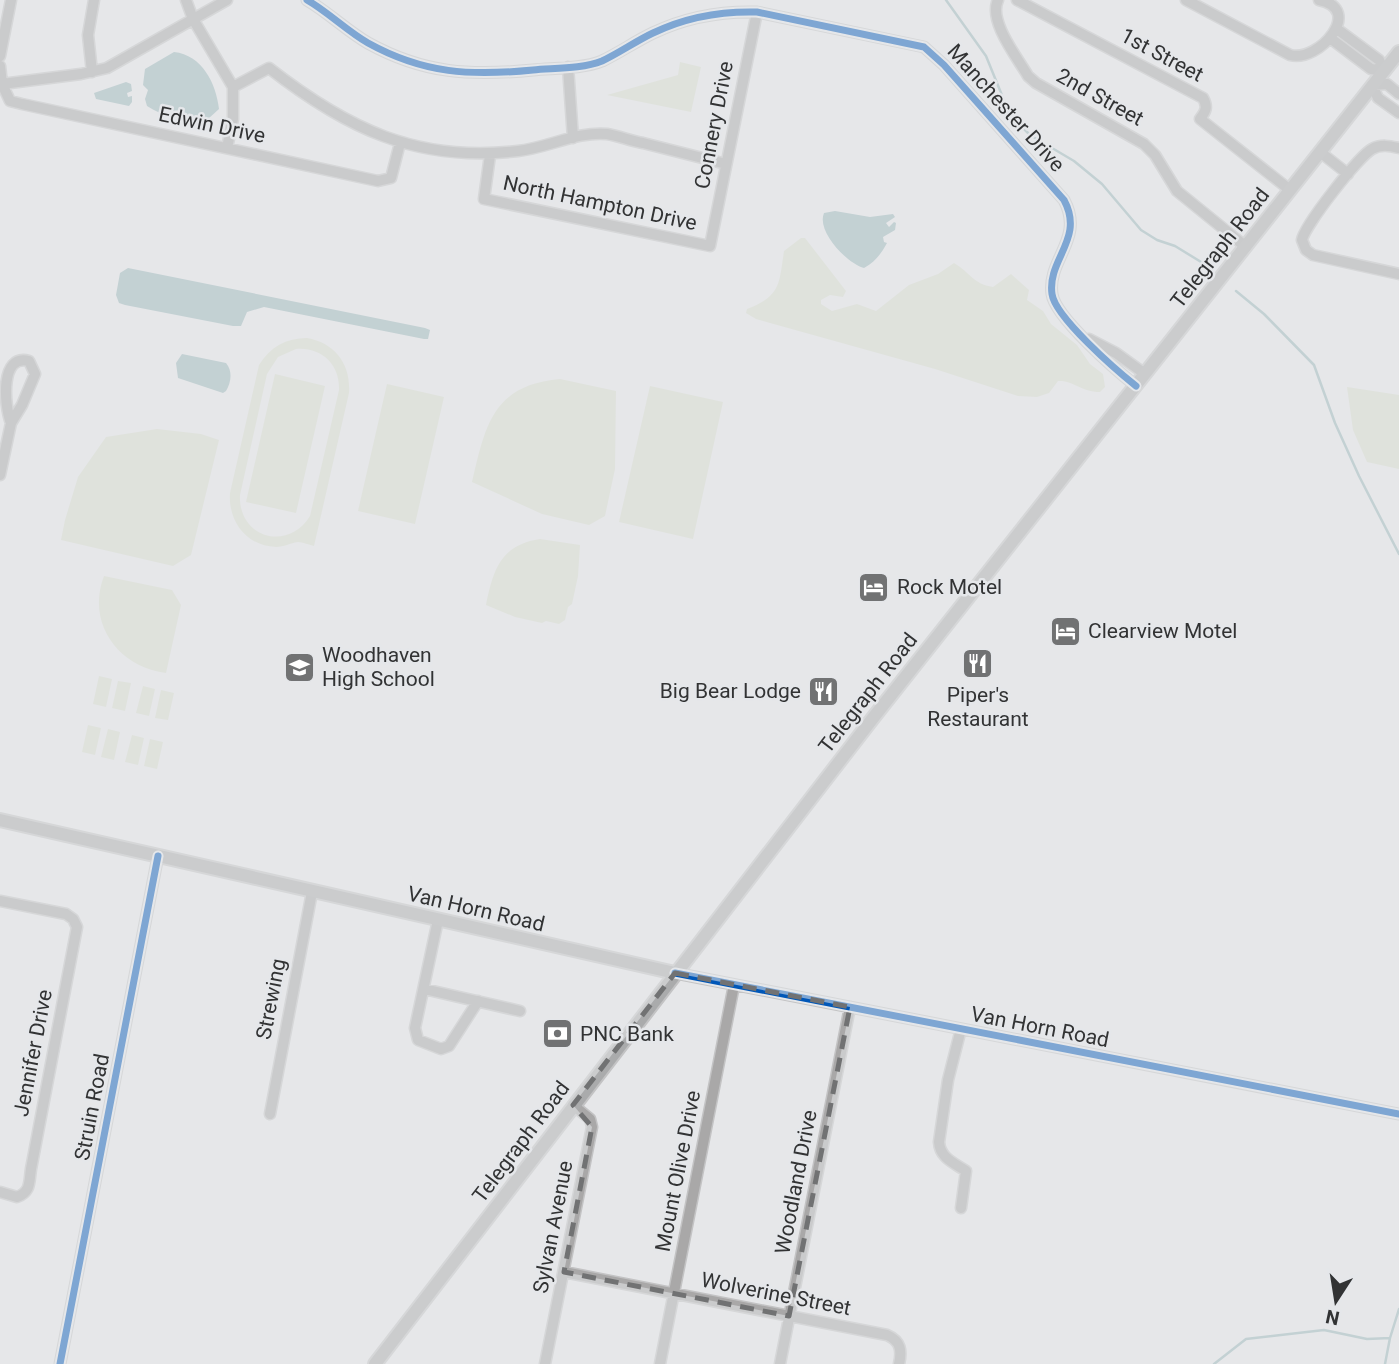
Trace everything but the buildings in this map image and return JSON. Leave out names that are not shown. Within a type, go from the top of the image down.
[{"type":"main road","name":"Telegraph Road","points":[[375,1364],[873,718],[1399,52]]},
{"type":"main road","name":"Van Horn Road","points":[[0,820],[675,973]]},
{"type":"street","points":[[0,56],[11,0]]},
{"type":"street","points":[[92,72],[88,35],[94,0]]},
{"type":"street","points":[[186,0],[193,19],[233,87],[233,119],[227,148]]},
{"type":"street","points":[[0,66],[1,85],[92,72],[119,62],[227,0]]},
{"type":"street","name":"Manchester Drive","points":[[307,0],[369,43],[409,62],[454,73],[505,73],[600,62],[656,31],[715,13],[757,12],[924,47],[1060,194],[1068,207],[1070,234],[1053,277],[1052,297],[1063,317],[1083,335],[1099,355],[1136,386]]},
{"type":"street","name":"2nd Street","points":[[998,0],[995,7],[996,19],[1024,69],[1036,83],[1144,144],[1155,155],[1177,191],[1246,247]]},
{"type":"street","name":"1st Street","points":[[1017,0],[1203,98],[1207,105],[1206,111],[1199,119],[1290,190]]},
{"type":"street","points":[[1186,0],[1294,56],[1308,54],[1331,38],[1337,29],[1338,16],[1334,7],[1319,0]]},
{"type":"street","name":"Connery Drive","points":[[710,246],[757,12]]},
{"type":"street","points":[[1337,29],[1379,60],[1384,71]]},
{"type":"street","points":[[1331,38],[1371,69],[1384,71]]},
{"type":"street","points":[[568,67],[573,138]]},
{"type":"street","points":[[233,87],[269,68],[306,97],[359,128],[400,143],[448,152],[490,155],[531,150],[573,138],[605,134],[726,164]]},
{"type":"street","name":"Edwin Drive","points":[[1,85],[6,97],[13,102],[378,181],[391,178],[400,143]]},
{"type":"street","points":[[1399,94],[1387,85],[1372,85],[1378,98],[1399,113]]},
{"type":"street","points":[[1399,148],[1384,145],[1372,149],[1348,174],[1303,235],[1303,246],[1309,253],[1399,274]]},
{"type":"street","points":[[1321,152],[1348,174]]},
{"type":"street","name":"North Hampton Drive","points":[[490,155],[484,199],[710,246]]},
{"type":"street","name":"Manchester Drive","points":[[1083,335],[1116,353],[1145,374]]},
{"type":"street","points":[[0,475],[11,423],[35,374],[29,361],[21,359],[15,361],[8,371],[3,391],[4,406],[11,423]]},
{"type":"street","name":"Struin Road","points":[[61,1364],[158,856]]},
{"type":"street","name":"Strewing","points":[[270,1114],[312,892]]},
{"type":"street","name":"Jennifer Drive","points":[[0,901],[66,915],[75,921],[76,934],[29,1186],[26,1192],[17,1197],[0,1192]]},
{"type":"street","points":[[438,920],[415,1028],[416,1036],[421,1042],[441,1049],[451,1045],[478,1001]]},
{"type":"street","name":"Van Horn Road","points":[[675,973],[1399,1114]]},
{"type":"street","name":"Mount Olive Drive","points":[[660,1364],[734,985]]},
{"type":"street","points":[[424,989],[520,1011]]},
{"type":"street","name":"Woodland Drive","points":[[780,1364],[850,1007]]},
{"type":"street","points":[[961,1029],[948,1080],[939,1142],[939,1150],[944,1157],[966,1171],[961,1208]]},
{"type":"street","name":"Sylvan Avenue","points":[[545,1364],[592,1127],[590,1119],[573,1105]]},
{"type":"street","name":"Wolverine Street","points":[[564,1272],[887,1335],[897,1342],[901,1351],[900,1364]]},
{"type":"highlighted area","points":[[675,973],[850,1007],[789,1316],[564,1272],[592,1127],[573,1105]]},
{"type":"shaded area","points":[[680,62],[701,67],[691,112],[607,95],[678,75]]},
{"type":"shaded area","points":[[801,238],[805,238],[846,291],[843,297],[830,295],[821,300],[821,304],[832,311],[857,304],[876,311],[909,285],[938,274],[954,263],[986,286],[993,287],[1011,274],[1029,290],[1027,300],[1043,311],[1051,324],[1077,345],[1090,364],[1103,374],[1105,387],[1100,392],[1058,381],[1049,393],[1037,397],[1018,396],[935,369],[756,319],[746,313],[747,309],[772,294],[779,280],[784,251]]},
{"type":"shaded area","points":[[299,338],[326,345],[339,356],[347,373],[349,393],[314,546],[298,542],[279,547],[265,546],[241,530],[232,513],[230,493],[259,365],[268,353],[279,345]],"holes":[[[296,349],[305,349],[328,359],[339,381],[339,390],[310,516],[301,527],[290,534],[278,537],[266,535],[255,530],[247,521],[240,495],[267,374],[278,357]]]},
{"type":"shaded area","points":[[275,374],[325,386],[296,513],[246,502]]},
{"type":"shaded area","points":[[560,379],[616,391],[615,469],[605,516],[589,525],[542,514],[472,482],[482,444],[495,412],[519,390]]},
{"type":"shaded area","points":[[387,384],[444,397],[415,524],[358,511]]},
{"type":"shaded area","points":[[650,386],[723,402],[693,539],[619,522]]},
{"type":"shaded area","points":[[1347,387],[1399,395],[1399,469],[1367,462],[1353,430]]},
{"type":"shaded area","points":[[157,429],[201,434],[219,440],[191,555],[173,566],[61,540],[78,477],[106,437]]},
{"type":"shaded area","points":[[540,539],[580,545],[578,576],[572,604],[568,607],[565,620],[559,624],[515,617],[486,605],[496,571],[507,554],[526,542]]},
{"type":"shaded area","points":[[104,576],[172,590],[181,605],[166,673],[134,662],[110,640],[99,610]]},
{"type":"shaded area","points":[[99,676],[112,679],[106,707],[93,704]]},
{"type":"shaded area","points":[[118,681],[131,683],[125,711],[112,708]]},
{"type":"shaded area","points":[[143,686],[155,689],[149,716],[136,713]]},
{"type":"shaded area","points":[[161,690],[174,693],[168,720],[155,718]]},
{"type":"shaded area","points":[[88,725],[101,728],[95,755],[82,752]]},
{"type":"shaded area","points":[[108,729],[120,732],[114,760],[101,757]]},
{"type":"shaded area","points":[[132,735],[144,738],[138,765],[125,762]]},
{"type":"shaded area","points":[[150,739],[163,742],[157,769],[144,766]]},
{"type":"water","points":[[174,52],[184,54],[200,64],[211,80],[219,109],[208,119],[176,117],[147,106],[145,99],[148,90],[143,85],[145,69]]},
{"type":"water","points":[[126,82],[131,84],[132,91],[127,93],[128,97],[132,96],[129,106],[96,99],[94,93]]},
{"type":"water","points":[[835,211],[870,217],[893,214],[895,217],[886,223],[889,227],[896,223],[895,230],[883,237],[887,243],[885,247],[875,260],[864,268],[842,254],[829,238],[823,221],[824,213]]},
{"type":"water","points":[[128,268],[430,330],[428,339],[424,339],[264,307],[247,312],[241,326],[233,326],[125,305],[119,303],[116,295],[120,273]]},
{"type":"water","points":[[182,354],[226,363],[230,377],[226,391],[223,393],[178,378],[176,363]]},
{"type":"waterway","points":[[946,0],[986,56],[1010,115],[1030,135],[1074,161],[1102,184],[1141,230],[1206,265]]},
{"type":"waterway","points":[[1236,291],[1264,314],[1314,365],[1335,423],[1399,554]]},
{"type":"waterway","points":[[1385,1364],[1399,1309]]},
{"type":"waterway","points":[[1214,1364],[1246,1339],[1324,1330],[1367,1339],[1390,1338]]},
{"type":"cycle path","points":[[307,0],[360,38],[389,53],[428,67],[468,72],[510,72],[586,66],[602,61],[665,27],[704,16],[730,13],[757,12],[924,47],[944,65],[1064,200],[1070,226],[1055,270],[1052,294],[1056,304],[1075,329],[1136,386]]},
{"type":"cycle path","points":[[60,1364],[158,856]]},
{"type":"cycle path","points":[[675,973],[1399,1114]]},
{"type":"place","name":"Rock Motel","points":[[874,587]]},
{"type":"place","name":"Clearview Motel","points":[[1065,631]]},
{"type":"place","name":"Piper's Restaurant","points":[[978,663]]},
{"type":"place","name":"Woodhaven High School","points":[[299,667]]},
{"type":"place","name":"Big Bear Lodge","points":[[824,691]]},
{"type":"place","name":"PNC Bank","points":[[557,1034]]}]
